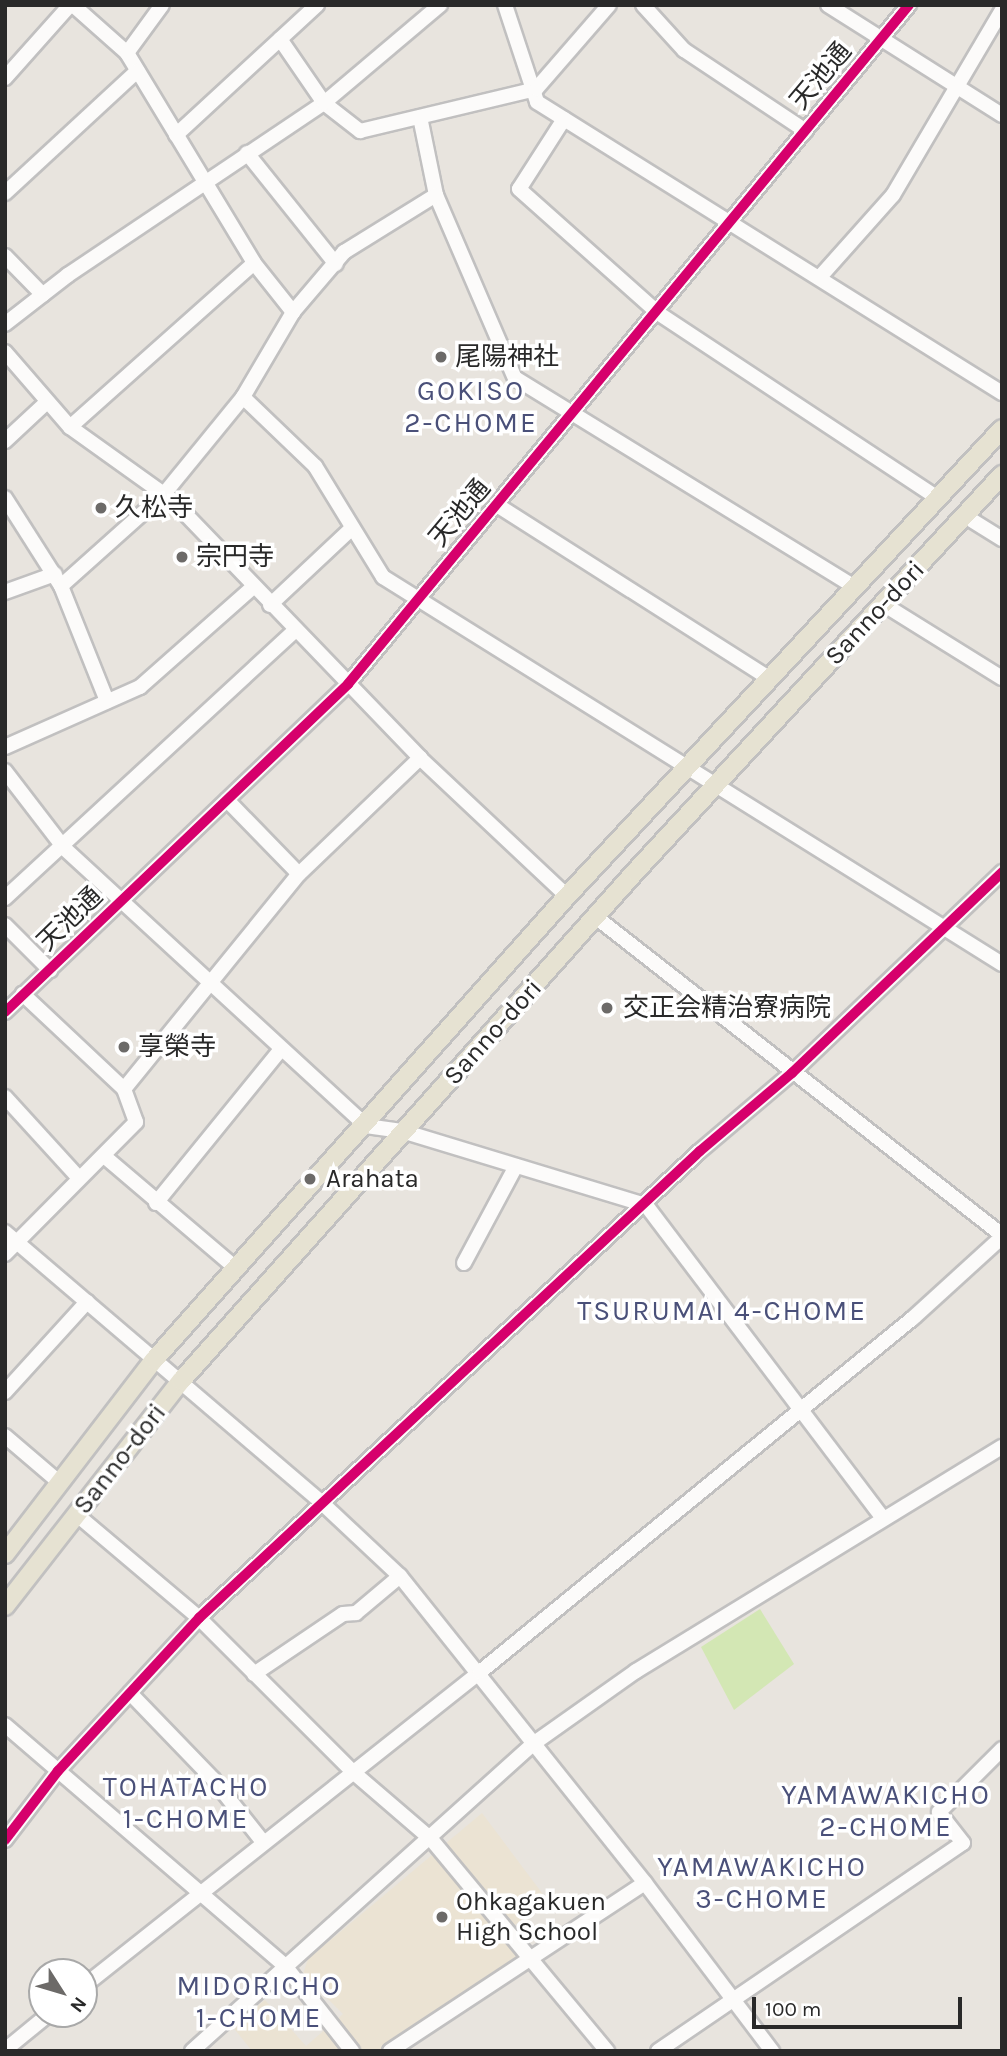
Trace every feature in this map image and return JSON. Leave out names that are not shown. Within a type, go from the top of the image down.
[{"type":"main road","name":"Sanno-dori","points":[[5,1554],[154,1360],[366,1126],[567,896],[1002,429]]},
{"type":"main road","name":"Sanno-dori","points":[[5,1606],[181,1381],[402,1131],[1002,475]]},
{"type":"street","points":[[5,78],[72,5],[127,53],[254,263],[293,312]]},
{"type":"street","points":[[127,53],[162,5]]},
{"type":"street","points":[[176,135],[317,5]]},
{"type":"street","points":[[5,324],[204,181],[324,103],[440,5]]},
{"type":"street","points":[[505,5],[536,89],[537,102],[1002,393]]},
{"type":"street","points":[[280,39],[324,103],[360,131],[536,89],[609,5]]},
{"type":"street","points":[[643,5],[684,50],[806,131]]},
{"type":"street","points":[[828,5],[1002,115]]},
{"type":"street","name":"天池通","points":[[5,1012],[348,684],[658,313],[909,5]]},
{"type":"street","points":[[819,278],[893,195],[1002,10]]},
{"type":"street","points":[[5,193],[137,71]]},
{"type":"street","points":[[420,117],[436,195],[515,378],[575,411],[856,588]]},
{"type":"street","points":[[564,118],[519,189],[658,313],[938,498]]},
{"type":"street","points":[[247,153],[335,264]]},
{"type":"street","points":[[5,592],[58,580],[164,494],[243,397],[293,312],[344,252],[436,195]]},
{"type":"street","points":[[5,256],[43,295]]},
{"type":"street","points":[[70,427],[254,263]]},
{"type":"street","points":[[5,352],[70,427],[164,494],[420,758],[567,896]]},
{"type":"street","points":[[243,397],[314,466],[383,577],[1002,964]]},
{"type":"street","points":[[5,441],[47,402]]},
{"type":"street","points":[[5,498],[58,580],[107,701]]},
{"type":"street","points":[[497,505],[769,678]]},
{"type":"street","points":[[965,516],[1002,539]]},
{"type":"street","points":[[270,605],[352,528]]},
{"type":"street","points":[[5,747],[140,687],[253,587]]},
{"type":"street","points":[[883,604],[1002,678]]},
{"type":"street","points":[[5,898],[64,848],[294,631]]},
{"type":"street","points":[[124,1089],[299,874],[420,758]]},
{"type":"street","points":[[5,771],[64,848],[366,1126],[402,1131],[646,1206],[883,1518]]},
{"type":"street","points":[[227,800],[299,874]]},
{"type":"street","points":[[5,1840],[58,1770],[199,1618],[646,1206],[700,1151],[792,1073],[1002,872]]},
{"type":"street","points":[[98,1975],[480,1672],[800,1407],[913,1318],[1002,1236],[597,918]]},
{"type":"street","points":[[5,925],[50,970]]},
{"type":"street","points":[[5,1254],[78,1177],[104,1156],[136,1122],[124,1089],[23,994]]},
{"type":"street","points":[[156,1203],[281,1049]]},
{"type":"street","points":[[5,1097],[78,1177]]},
{"type":"street","points":[[104,1156],[156,1203],[237,1269]]},
{"type":"street","points":[[464,1264],[516,1166]]},
{"type":"street","points":[[5,1232],[323,1504],[400,1576],[480,1672],[772,2051]]},
{"type":"street","points":[[5,1392],[87,1302]]},
{"type":"street","points":[[5,1436],[60,1482]]},
{"type":"street","points":[[191,2051],[431,1839],[533,1744],[636,1671],[1002,1447]]},
{"type":"street","points":[[76,1514],[199,1618],[353,1772],[431,1839],[607,2051]]},
{"type":"street","points":[[254,1674],[343,1614],[356,1613],[400,1576]]},
{"type":"street","points":[[130,1693],[205,1771],[263,1842]]},
{"type":"street","points":[[5,1725],[286,1967],[352,2051]]},
{"type":"street","points":[[659,2051],[735,2002],[963,1843],[939,1812],[1002,1749]]},
{"type":"street","points":[[390,2051],[645,1883]]},
{"type":"street","points":[[5,2050],[32,2028]]},
{"type":"shaded area","name":"Ohkagakuen High School","points":[[482,1813],[548,1901],[505,1932],[523,1954],[380,2051],[252,2051],[232,2026],[265,2000],[306,2046],[343,2014],[303,1974],[308,1959]]},
{"type":"green space","points":[[760,1609],[794,1664],[734,1710],[701,1647]]},
{"type":"cycle path","points":[[5,1012],[348,684],[909,5]]},
{"type":"cycle path","points":[[5,1840],[58,1771],[199,1618],[700,1151],[792,1073],[1002,872]]},
{"type":"place","name":"尾陽神社","points":[[441,357]]},
{"type":"place","name":"久松寺","points":[[101,508]]},
{"type":"place","name":"宗円寺","points":[[182,557]]},
{"type":"place","name":"交正会精治寮病院","points":[[607,1008]]},
{"type":"place","name":"享榮寺","points":[[124,1047]]},
{"type":"place","name":"Arahata","points":[[310,1179]]},
{"type":"place","name":"Ohkagakuen High School","points":[[442,1917]]},
{"type":"district","name":"GOKISO 2-CHOME","points":[[471,407]]},
{"type":"district","name":"TSURUMAI 4-CHOME","points":[[722,1311]]},
{"type":"district","name":"TOHATACHO 1-CHOME","points":[[186,1803]]},
{"type":"district","name":"YAMAWAKICHO 2-CHOME","points":[[886,1811]]},
{"type":"district","name":"YAMAWAKICHO 3-CHOME","points":[[762,1883]]},
{"type":"district","name":"MIDORICHO 1-CHOME","points":[[259,2002]]}]
